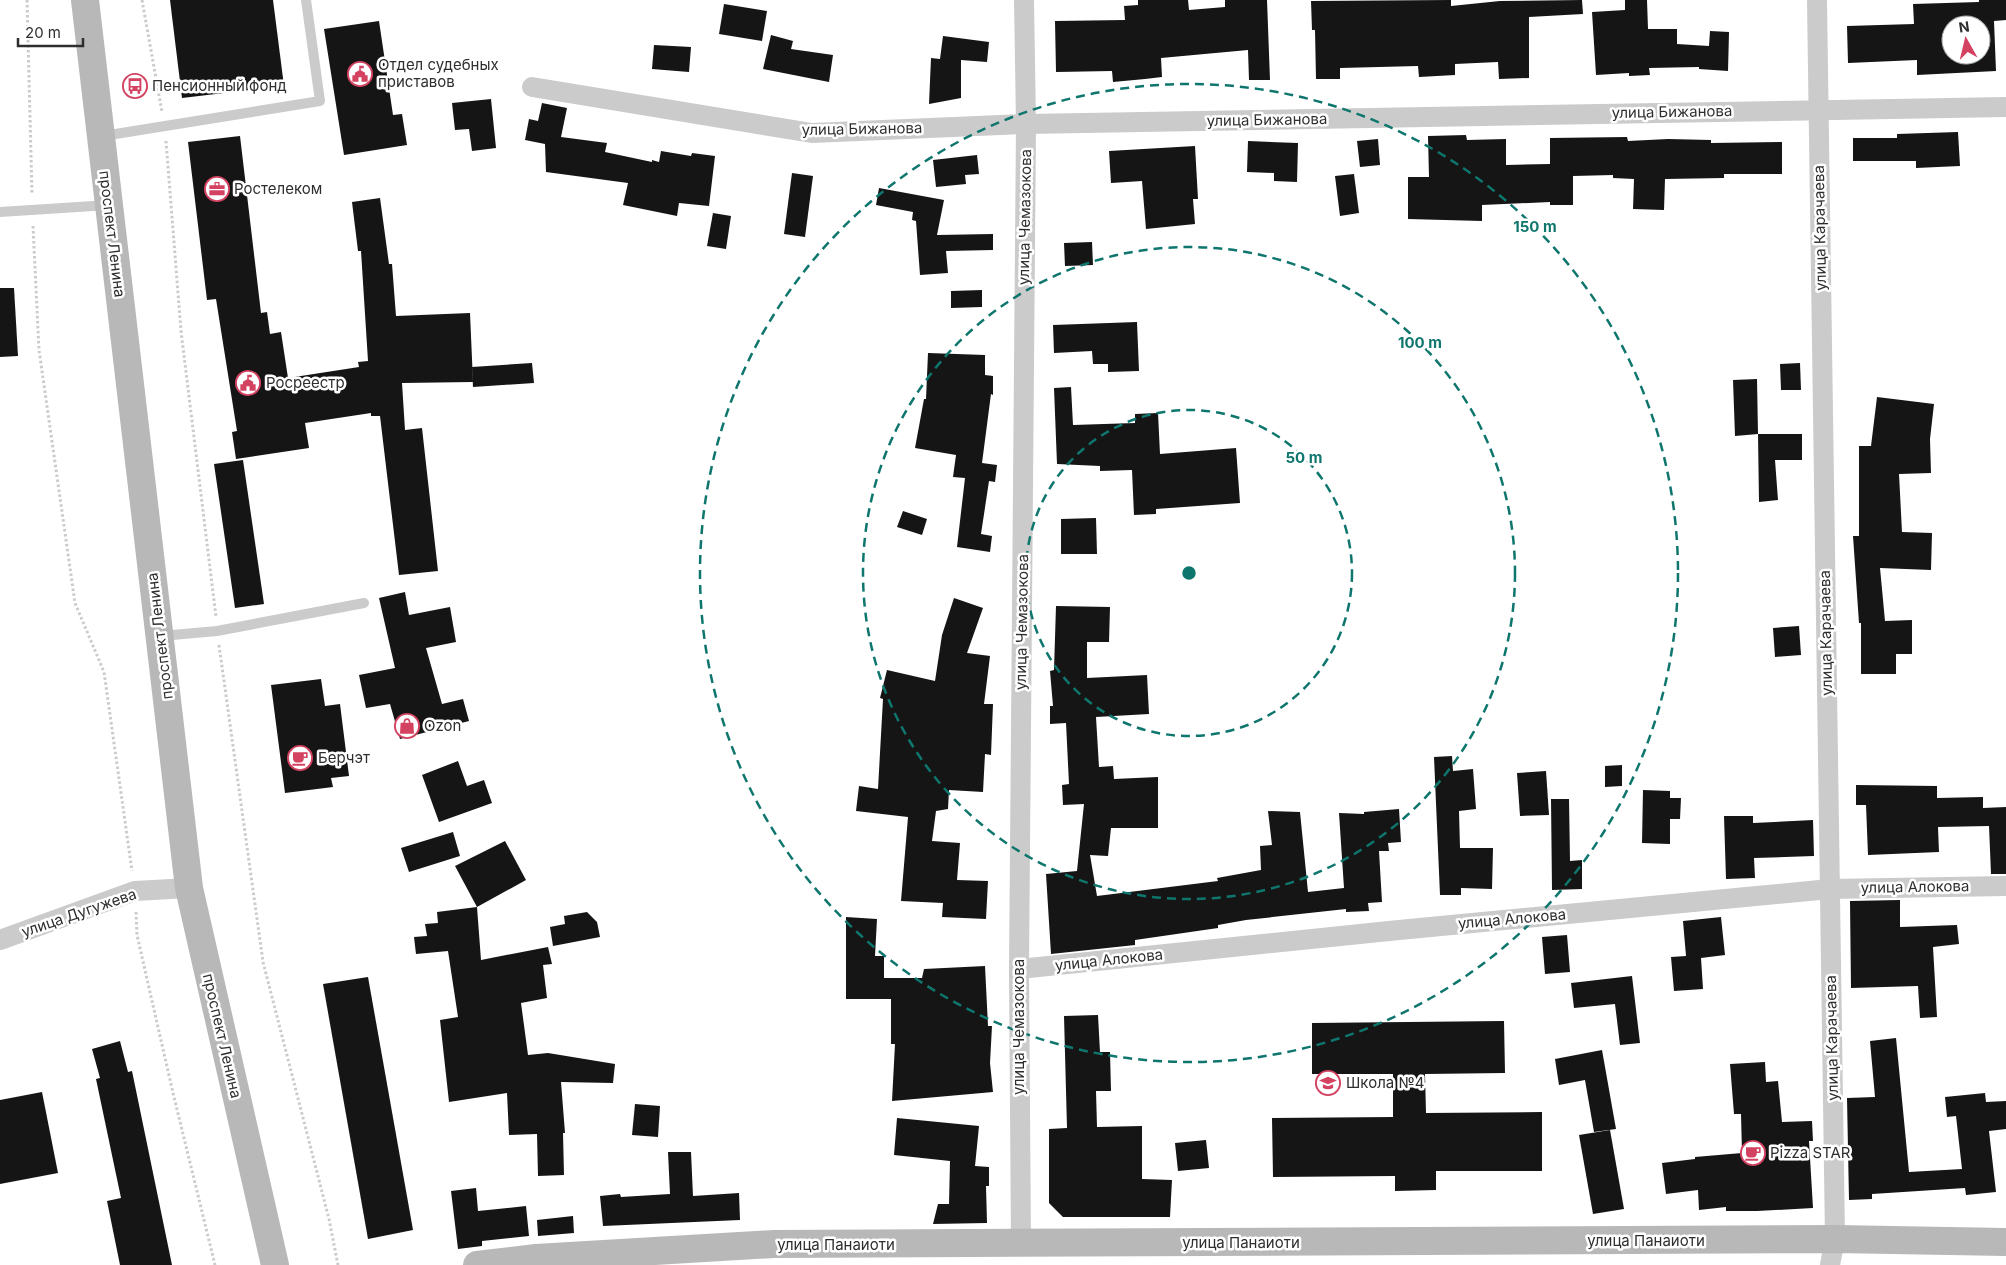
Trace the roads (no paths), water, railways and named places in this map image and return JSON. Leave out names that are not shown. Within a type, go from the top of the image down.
[{"type":"street","name":"проспект Ленина","points":[[85,0],[189,888],[275,1265]]},
{"type":"street","name":"улица Чемазокова","points":[[1021,1245],[1019,969],[1026,124],[1024,0]]},
{"type":"street","name":"улица Карачаева","points":[[1817,0],[1830,889],[1832,1252]]},
{"type":"street","name":"улица Бижанова","points":[[532,87],[812,133],[1026,124],[2006,107]]},
{"type":"street","name":"улица Алокова","points":[[1019,969],[1399,930],[1830,889],[2006,886]]},
{"type":"street","name":"улица Дугужева","points":[[0,940],[135,891],[189,888]]},
{"type":"street","name":"улица Панаиоти","points":[[477,1265],[536,1258],[774,1244],[1832,1252],[2006,1242]]},
{"type":"lane","points":[[100,136],[320,101],[306,0]]},
{"type":"lane","points":[[0,212],[109,205]]},
{"type":"lane","points":[[160,636],[217,631],[364,603]]},
{"type":"place","name":"Отдел судебных приставов","points":[[360,74]]},
{"type":"place","name":"Пенсионный фонд","points":[[135,86]]},
{"type":"place","name":"Ростелеком","points":[[217,189]]},
{"type":"place","name":"Росреестр","points":[[248,383]]},
{"type":"place","name":"Ozon","points":[[407,726]]},
{"type":"place","name":"Берчэт","points":[[300,758]]},
{"type":"place","name":"Школа №4","points":[[1328,1083]]},
{"type":"place","name":"Pizza STAR","points":[[1753,1153]]}]
